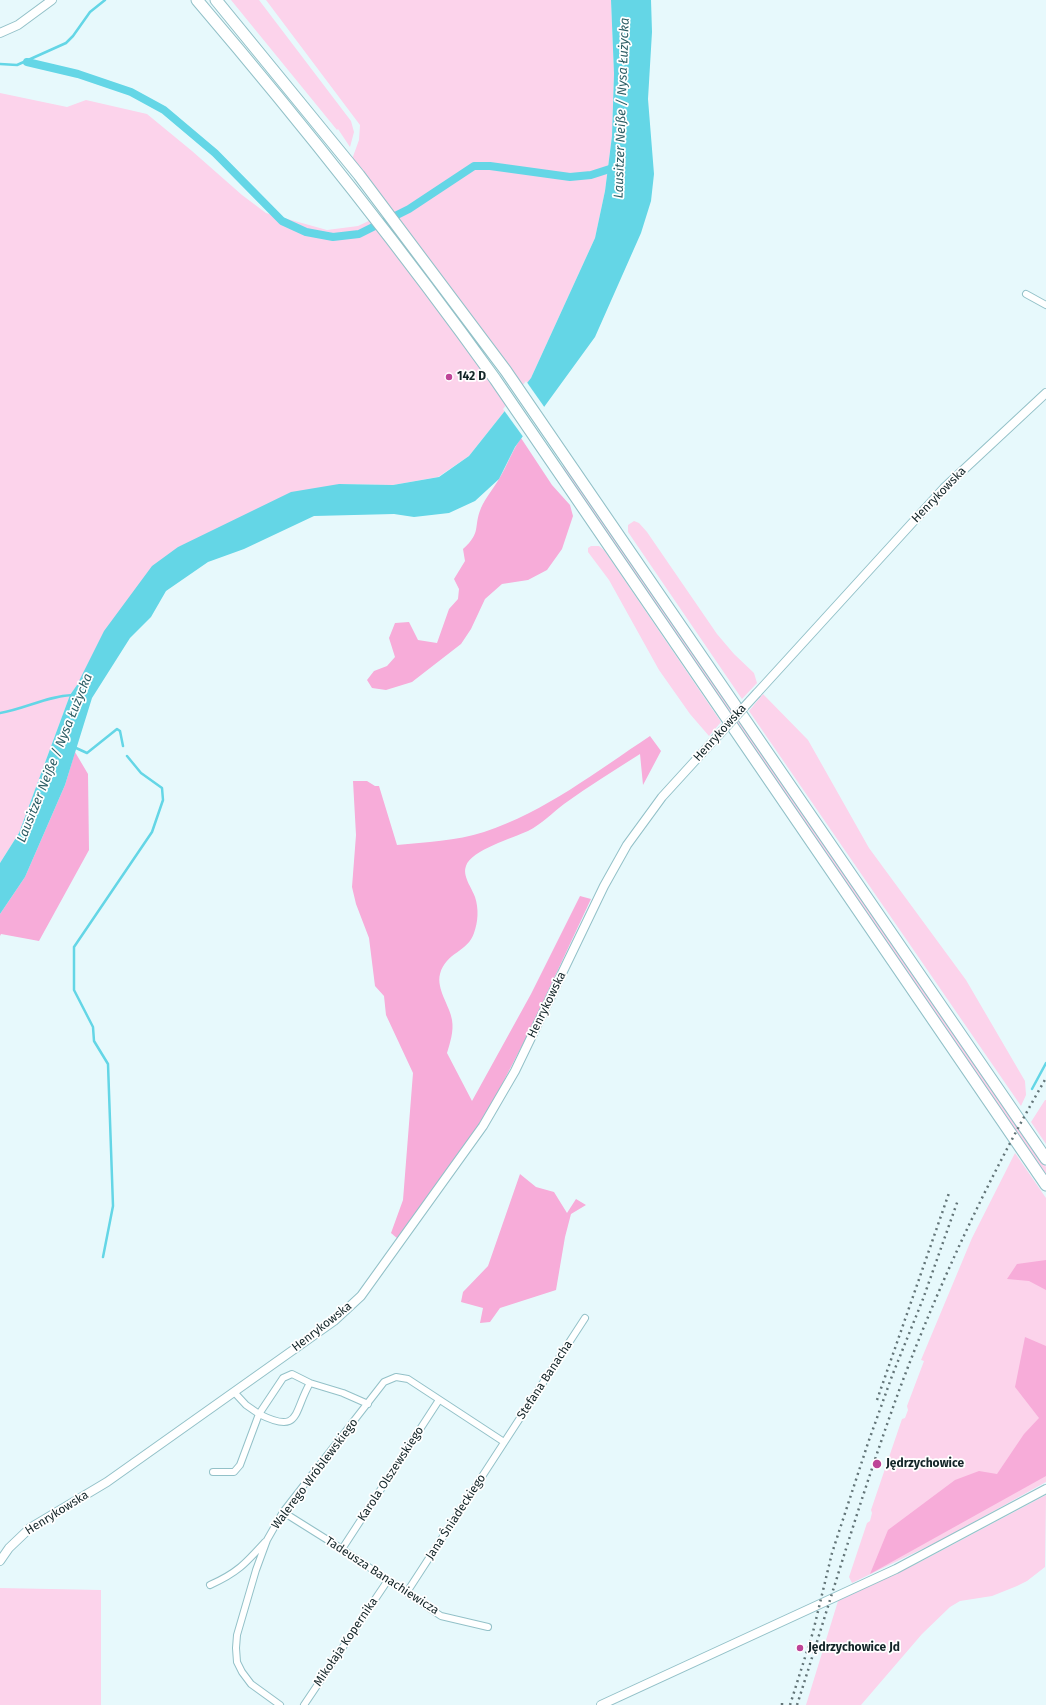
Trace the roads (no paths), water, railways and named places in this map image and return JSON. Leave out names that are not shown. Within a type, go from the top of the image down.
[{"type":"highway","points":[[197,0],[321,150],[442,306],[522,418],[1046,1185]]},
{"type":"highway","points":[[216,0],[330,139],[425,261],[531,405],[1046,1158]]},
{"type":"main road","points":[[0,33],[18,26],[52,0]]},
{"type":"main road","name":"Henrykowska","points":[[0,1561],[9,1548],[30,1528],[107,1482],[334,1321],[360,1296],[483,1126],[515,1071],[604,886],[627,845],[662,797],[944,488],[1046,393]]},
{"type":"main road","points":[[601,1705],[902,1566],[1046,1489]]},
{"type":"street","points":[[1026,294],[1046,305]]},
{"type":"street","name":"Stefana Banacha","points":[[504,1442],[585,1318]]},
{"type":"street","points":[[213,1472],[234,1472],[240,1465],[259,1414],[283,1378],[288,1375],[296,1375],[310,1383],[343,1393],[368,1404]]},
{"type":"street","name":"Walerego Wróblewskiego","points":[[280,1705],[251,1684],[240,1667],[236,1648],[237,1635],[266,1540],[283,1512],[384,1382],[396,1377],[408,1379],[504,1442]]},
{"type":"street","points":[[234,1392],[246,1405],[259,1414],[274,1421],[288,1423],[293,1419],[310,1383]]},
{"type":"street","name":"Karola Olszewskiego","points":[[342,1549],[439,1400]]},
{"type":"street","name":"Jana Śniadeckiego","points":[[407,1592],[504,1442]]},
{"type":"street","name":"Tadeusza Banachiewicza","points":[[283,1512],[342,1549],[441,1616],[488,1627]]},
{"type":"street","points":[[210,1585],[229,1577],[246,1564],[266,1540]]},
{"type":"street","name":"Mikołaja Kopernika","points":[[304,1705],[388,1580]]},
{"type":"water","name":"Lausitzer Neiße / Nysa Łużycka","points":[[611,0],[651,0],[652,32],[648,99],[654,174],[651,201],[641,233],[595,337],[515,447],[499,479],[475,501],[449,513],[414,517],[394,514],[314,516],[244,549],[208,562],[166,591],[151,617],[130,638],[92,698],[65,785],[25,877],[0,914],[0,863],[19,833],[70,695],[77,685],[104,631],[152,566],[178,547],[291,492],[339,484],[393,485],[439,477],[469,456],[531,378],[595,238],[605,191],[612,136],[614,74]]},
{"type":"waterway","points":[[0,64],[17,65],[66,43],[73,36],[90,12],[105,0]]},
{"type":"waterway","name":"Lausitzer Neiße / Nysa Łużycka","points":[[27,62],[78,74],[131,92],[164,110],[215,153],[282,221],[306,232],[333,237],[359,234],[409,209],[474,166],[490,166],[570,177],[591,175],[619,166]]},
{"type":"waterway","name":"Lausitzer Neiße / Nysa Łużycka","points":[[0,713],[45,700],[73,695]]},
{"type":"waterway","points":[[76,748],[87,753],[117,729],[120,731],[123,746]]},
{"type":"waterway","points":[[103,1257],[113,1206],[108,1064],[94,1041],[93,1027],[74,990],[74,947],[152,832],[163,800],[162,788],[141,773],[127,756]]},
{"type":"waterway","points":[[1032,1089],[1046,1063]]},
{"type":"railway","points":[[797,1705],[873,1466],[915,1348],[985,1191],[1046,1078]]},
{"type":"railway","points":[[877,1400],[949,1193]]},
{"type":"railway","points":[[790,1705],[813,1632],[832,1553],[868,1443],[892,1376],[923,1299],[958,1200]]},
{"type":"place","name":"142 D","points":[[449,377]]},
{"type":"place","name":"Jędrzychowice","points":[[877,1464]]},
{"type":"place","name":"Jędrzychowice Jd","points":[[800,1648]]}]
